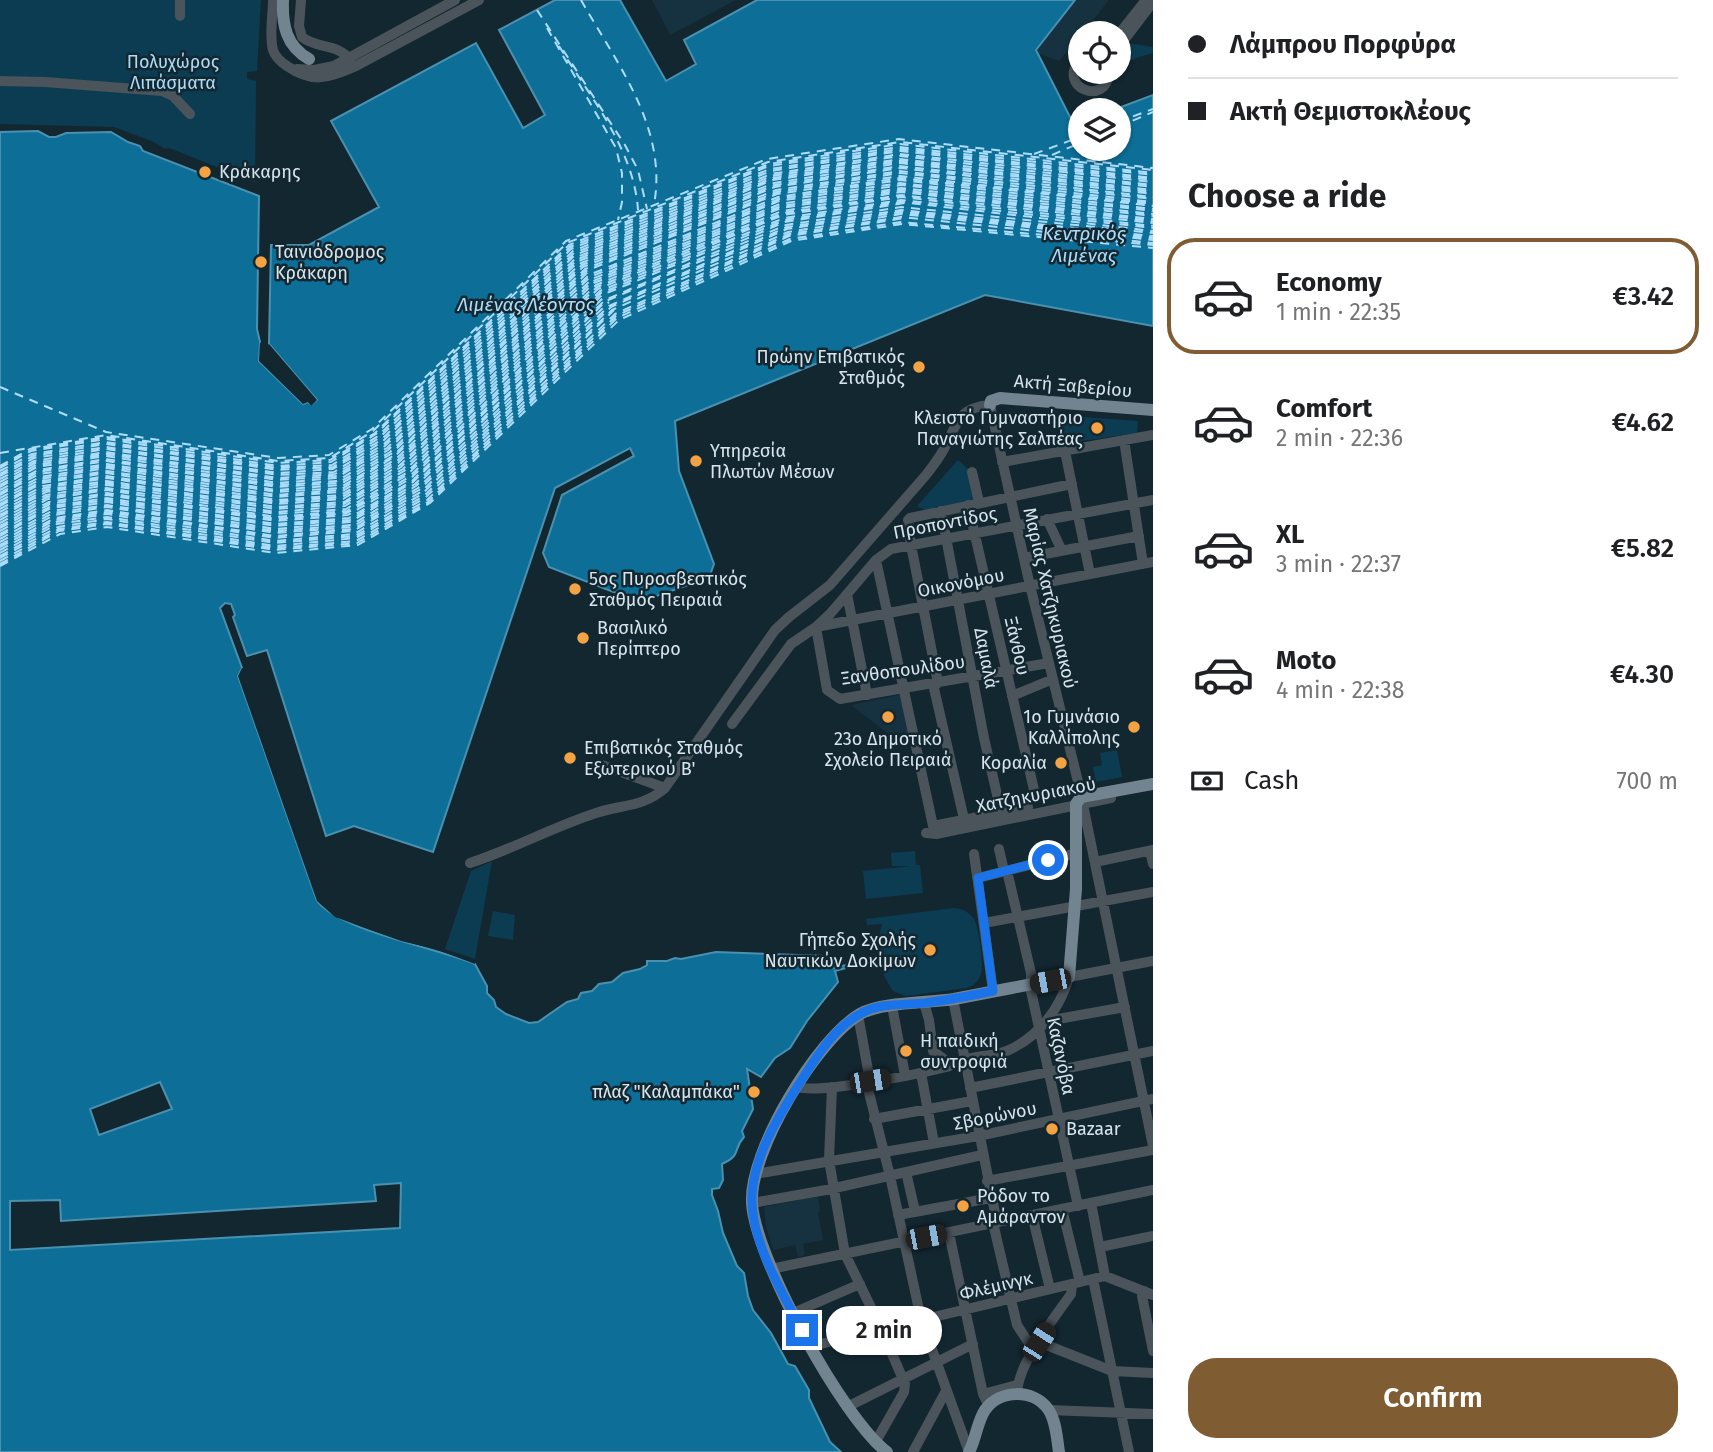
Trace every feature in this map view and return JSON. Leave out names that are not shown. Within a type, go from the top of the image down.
[{"type":"main road","points":[[283,0],[284,28],[293,47],[309,59]]},
{"type":"main road","name":"Ακτή Ξαβερίου","points":[[990,403],[1000,398],[1009,398],[1153,410]]},
{"type":"main road","name":"Ακτή Ξαβερίου","points":[[990,403],[1153,417]]},
{"type":"main road","name":"Χατζηκυριακού","points":[[1080,802],[1153,784]]},
{"type":"main road","points":[[887,1452],[875,1443],[847,1407],[793,1313],[772,1269],[757,1231],[752,1203],[755,1174],[775,1126],[797,1087],[822,1051],[845,1025],[858,1015],[869,1010],[953,999],[1069,977],[1080,802]]},
{"type":"main road","points":[[969,1452],[989,1406],[1017,1390],[1032,1396],[1049,1410],[1059,1452]]},
{"type":"street","points":[[180,0],[180,16]]},
{"type":"street","points":[[273,0],[273,50],[279,60],[301,76],[314,77],[337,74],[352,62],[456,0]]},
{"type":"street","points":[[301,0],[299,26],[302,37],[313,44],[338,50],[352,62]]},
{"type":"street","points":[[290,67],[314,70],[352,62],[478,0]]},
{"type":"street","points":[[1129,21],[1146,0]]},
{"type":"street","points":[[1131,31],[1153,2]]},
{"type":"street","points":[[309,59],[334,66]]},
{"type":"street","points":[[0,81],[162,91],[173,96],[190,114]]},
{"type":"street","points":[[1077,84],[1093,92],[1105,84]]},
{"type":"street","points":[[470,863],[597,812],[645,802],[665,788],[775,630],[830,585],[874,535],[934,464],[961,415],[990,403]]},
{"type":"street","name":"Μαρίας Χατζηκυριακού","points":[[990,403],[1095,862],[1134,1055],[1148,1100],[1153,1148]]},
{"type":"street","points":[[1002,462],[1153,435]]},
{"type":"street","points":[[1124,440],[1139,536],[1148,563]]},
{"type":"street","points":[[1065,451],[1090,574]]},
{"type":"street","points":[[972,472],[979,502]]},
{"type":"street","points":[[964,819],[907,524],[910,518],[1072,484]]},
{"type":"street","name":"Προποντίδος","points":[[732,724],[791,645],[816,627],[876,560],[891,548],[1153,500]]},
{"type":"street","name":"Ξάνθου","points":[[968,505],[1035,794]]},
{"type":"street","name":"Δαμαλά","points":[[941,511],[1001,811]]},
{"type":"street","points":[[1047,519],[1062,551]]},
{"type":"street","points":[[1024,558],[1139,536]]},
{"type":"street","points":[[876,560],[904,689],[929,830]]},
{"type":"street","name":"Οικονόμου","points":[[816,627],[1148,563]]},
{"type":"street","points":[[847,594],[867,695]]},
{"type":"street","name":"Ξανθοπουλίδου","points":[[816,627],[828,690],[840,699],[1049,663]]},
{"type":"street","points":[[1012,696],[1053,679]]},
{"type":"street","points":[[599,764],[665,788]]},
{"type":"street","name":"Χατζηκυριακού","points":[[929,830],[1001,811],[1153,790]]},
{"type":"street","name":"Χατζηκυριακού","points":[[929,830],[936,834],[1080,802]]},
{"type":"street","name":"Καζανόβα","points":[[999,849],[1018,916],[1031,984],[1043,1025],[1048,1072],[1078,1206]]},
{"type":"street","points":[[1095,862],[1152,850],[1153,864]]},
{"type":"street","points":[[978,878],[1077,852]]},
{"type":"street","points":[[974,854],[993,991]]},
{"type":"street","points":[[984,923],[1153,892]]},
{"type":"street","points":[[797,1087],[804,1090],[832,1087],[921,1073],[1009,1050],[1043,1025],[1060,1001],[1069,977],[1153,961]]},
{"type":"street","points":[[953,999],[961,1061],[970,1088],[1010,1299],[1019,1330],[1037,1346],[1112,1371],[1153,1373]]},
{"type":"street","points":[[924,1003],[933,1051],[945,1060],[961,1061]]},
{"type":"street","points":[[892,1006],[905,1075]]},
{"type":"street","points":[[1043,1025],[1125,1007]]},
{"type":"street","points":[[858,1015],[874,1119],[890,1176],[921,1319],[969,1452]]},
{"type":"street","points":[[970,1088],[1153,1051]]},
{"type":"street","points":[[921,1073],[934,1143]]},
{"type":"street","points":[[832,1087],[829,1160],[845,1254],[905,1384],[904,1392],[875,1443]]},
{"type":"street","name":"Σβορώνου","points":[[755,1174],[978,1136],[1148,1100]]},
{"type":"street","points":[[874,1119],[972,1101]]},
{"type":"street","points":[[987,1181],[1153,1148]]},
{"type":"street","points":[[752,1203],[982,1155]]},
{"type":"street","points":[[906,1172],[915,1212]]},
{"type":"street","points":[[772,1269],[1153,1190]]},
{"type":"street","points":[[898,1215],[991,1198]]},
{"type":"street","points":[[1091,1203],[1105,1276],[1149,1293]]},
{"type":"street","points":[[983,1394],[1017,1390],[1037,1346],[1076,1283],[1062,1209]]},
{"type":"street","points":[[1032,1215],[1050,1289]]},
{"type":"street","points":[[948,1233],[983,1394],[989,1406]]},
{"type":"street","points":[[1100,1247],[1153,1236]]},
{"type":"street","name":"Φλέμινγκ","points":[[812,1346],[1105,1276]]},
{"type":"street","points":[[1093,1279],[1129,1452]]},
{"type":"street","points":[[793,1313],[860,1284]]},
{"type":"street","points":[[1149,1293],[1142,1296],[1153,1352]]},
{"type":"street","points":[[847,1407],[972,1344]]},
{"type":"street","points":[[914,1452],[946,1391]]},
{"type":"street","points":[[1049,1410],[1153,1414]]},
{"type":"shaded area","points":[[652,0],[736,0],[670,35]]},
{"type":"shaded area","points":[[1075,0],[1109,0],[1092,21],[1068,21],[1068,51],[1059,61],[1036,53],[1038,45]]},
{"type":"shaded area","name":"23ο Δημοτικό Σχολείο Πειραιά","points":[[904,694],[912,734],[900,743],[851,705]]},
{"type":"shaded area","points":[[818,1196],[823,1240],[803,1244],[805,1255],[798,1257],[795,1245],[773,1250],[766,1227],[764,1207]]},
{"type":"green space","name":"Πολυχώρος Λιπάσματα","points":[[0,0],[261,0],[257,71],[247,72],[247,79],[256,81],[255,182],[114,127],[0,124]]},
{"type":"green space","points":[[1131,43],[1153,47],[1153,53],[1131,61]]},
{"type":"green space","name":"Κλειστό Γυμναστήριο Παναγιώτης Σαλπέας","points":[[1058,415],[1138,421],[1137,433],[1060,444]]},
{"type":"green space","points":[[958,460],[970,471],[977,501],[929,512],[917,506]]},
{"type":"green space","points":[[1117,750],[1122,777],[1096,782],[1093,767],[1102,765],[1100,753]]},
{"type":"green space","points":[[915,851],[916,865],[920,865],[923,893],[866,899],[863,871],[912,866],[892,866],[891,853]]},
{"type":"green space","points":[[492,861],[475,959],[445,949],[471,871]]},
{"type":"green space","name":"Γήπεδο Σχολής Ναυτικών Δοκίμων","points":[[954,908],[967,912],[975,922],[982,962],[977,981],[966,988],[906,996],[893,991],[884,976],[879,937],[882,924],[867,925],[866,919]]},
{"type":"green space","points":[[493,911],[515,915],[513,940],[488,936]]},
{"type":"water","points":[[555,0],[620,0],[666,81],[696,64],[684,40],[757,0],[1075,0],[1036,50],[1068,113],[1068,161],[1131,161],[1131,103],[1153,95],[1153,326],[985,295],[675,421],[679,471],[714,564],[709,578],[639,602],[549,567],[543,553],[562,495],[634,456],[630,448],[555,488],[433,852],[354,826],[326,836],[267,650],[247,656],[231,604],[225,603],[220,608],[242,668],[238,676],[317,901],[329,912],[367,930],[475,964],[487,986],[487,993],[494,1000],[496,1007],[506,1014],[529,1023],[538,1022],[567,1002],[578,999],[581,993],[592,991],[599,984],[612,982],[623,973],[640,969],[647,965],[647,961],[667,961],[716,952],[830,956],[834,968],[846,965],[846,968],[835,971],[838,982],[807,1021],[790,1048],[775,1058],[761,1077],[747,1069],[753,1109],[735,1154],[722,1164],[723,1180],[719,1188],[712,1189],[723,1233],[737,1266],[744,1273],[753,1310],[771,1333],[788,1364],[795,1366],[809,1390],[809,1398],[830,1442],[841,1452],[0,1452],[0,132],[38,131],[49,137],[56,137],[66,133],[111,132],[140,146],[143,151],[259,196],[259,361],[303,404],[308,402],[311,405],[317,400],[269,344],[271,245],[309,245],[379,207],[331,121],[476,43],[523,128],[545,115],[499,30]],"holes":[[[160,1082],[172,1109],[99,1135],[90,1109]],[[401,1183],[400,1228],[10,1250],[10,1201],[60,1200],[61,1221],[376,1201],[374,1185]]]},
{"type":"pier","points":[[260,342],[262,359],[304,400],[313,400],[266,347],[269,344],[317,400],[311,406],[308,402],[303,404],[259,361]]},
{"type":"pier","points":[[242,668],[246,669],[242,676],[316,889],[325,905],[336,913],[393,935],[469,957],[475,960],[475,964],[335,917],[317,901],[238,676]]},
{"type":"ferry route","points":[[581,0],[624,73],[647,123],[654,149],[654,205]]},
{"type":"ferry route","points":[[537,10],[625,145],[638,170],[647,209]]},
{"type":"ferry route","points":[[547,28],[616,148],[622,173],[622,202],[618,220]]},
{"type":"ferry route","points":[[559,46],[609,124],[628,166],[638,210]]},
{"type":"ferry route","points":[[1131,117],[1153,109]]},
{"type":"ferry route","points":[[1131,121],[1153,112]]},
{"type":"ferry route","points":[[0,387],[106,432],[278,458],[329,455],[372,429],[566,241],[767,159],[899,139],[1153,168]]},
{"type":"ferry route","points":[[1034,154],[1068,141]]},
{"type":"ferry route","points":[[0,453],[106,435],[278,461],[330,458],[373,431],[567,243],[768,162],[900,142],[1153,170]]},
{"type":"ferry route","points":[[0,466],[30,449],[106,437],[278,463],[330,460],[375,433],[569,245],[769,164],[900,144],[1153,173]]},
{"type":"ferry route","points":[[0,468],[31,451],[106,439],[278,466],[331,462],[376,434],[570,247],[769,166],[900,147],[1153,175]]},
{"type":"ferry route","points":[[1052,155],[1068,148]]},
{"type":"ferry route","points":[[0,471],[32,454],[106,442],[278,468],[332,465],[378,436],[571,249],[770,169],[900,149],[1153,178]]},
{"type":"ferry route","points":[[0,474],[33,456],[106,444],[278,470],[333,467],[379,438],[573,251],[771,171],[900,151],[1153,180]]},
{"type":"ferry route","points":[[0,476],[34,458],[106,447],[278,473],[333,469],[381,440],[574,253],[771,174],[900,154],[1153,182]]},
{"type":"ferry route","points":[[0,479],[34,461],[106,449],[278,475],[334,472],[382,442],[575,255],[772,176],[900,156],[1153,185]]},
{"type":"ferry route","points":[[0,482],[35,463],[106,452],[278,478],[335,474],[384,444],[577,257],[773,178],[900,159],[1153,187]]},
{"type":"ferry route","points":[[0,485],[36,465],[106,454],[278,480],[336,476],[385,446],[578,259],[773,180],[900,161],[1153,190]]},
{"type":"ferry route","points":[[0,487],[37,467],[106,456],[278,483],[336,478],[387,448],[579,261],[774,183],[900,163],[1153,192]]},
{"type":"ferry route","points":[[0,490],[38,470],[106,459],[277,485],[337,481],[388,450],[581,263],[775,185],[900,166],[1153,194]]},
{"type":"ferry route","points":[[0,493],[38,472],[106,461],[277,487],[338,483],[390,452],[582,265],[775,187],[900,168],[1153,197]]},
{"type":"ferry route","points":[[0,495],[39,474],[107,464],[277,490],[339,485],[391,454],[583,267],[776,190],[900,171],[1153,199]]},
{"type":"ferry route","points":[[0,498],[40,477],[107,466],[277,492],[339,488],[393,456],[585,269],[777,192],[900,173],[1153,202]]},
{"type":"ferry route","points":[[0,501],[41,479],[107,468],[277,495],[340,490],[394,457],[586,271],[777,194],[900,176],[1153,204]]},
{"type":"ferry route","points":[[0,506],[42,483],[107,473],[277,500],[341,495],[397,461],[589,275],[778,197],[900,178],[1153,206]]},
{"type":"ferry route","points":[[0,509],[43,486],[107,476],[277,502],[342,497],[398,463],[590,277],[779,199],[900,180],[1153,209]]},
{"type":"ferry route","points":[[0,512],[44,488],[107,478],[277,504],[343,499],[400,465],[592,279],[779,201],[900,183],[1153,211]]},
{"type":"ferry route","points":[[0,515],[45,490],[107,481],[277,507],[344,502],[401,467],[593,281],[780,204],[901,185],[1153,214]]},
{"type":"ferry route","points":[[0,517],[46,492],[107,483],[276,509],[344,504],[403,469],[594,283],[781,206],[901,188],[1153,216]]},
{"type":"ferry route","points":[[0,520],[46,495],[107,485],[276,512],[345,506],[404,471],[596,285],[781,208],[901,190],[1153,219]]},
{"type":"ferry route","points":[[0,523],[47,497],[107,488],[276,514],[346,509],[406,473],[597,287],[782,211],[901,192],[1153,221]]},
{"type":"ferry route","points":[[0,526],[48,499],[107,490],[276,517],[347,511],[407,475],[598,289],[783,213],[901,195],[1153,223]]},
{"type":"ferry route","points":[[0,528],[49,502],[107,493],[276,519],[347,513],[409,477],[600,291],[783,215],[901,197],[1153,226]]},
{"type":"ferry route","points":[[0,531],[50,504],[107,495],[276,521],[348,515],[410,479],[601,293],[784,218],[901,200],[1153,228]]},
{"type":"ferry route","points":[[0,534],[51,506],[107,498],[276,524],[349,518],[412,481],[602,295],[785,220],[901,202],[1153,231]]},
{"type":"ferry route","points":[[0,539],[52,511],[107,502],[276,529],[350,522],[415,484],[605,300],[785,222],[905,203]]},
{"type":"ferry route","points":[[0,542],[53,513],[107,505],[276,531],[351,525],[416,486],[606,301],[786,225],[901,207],[1153,233]]},
{"type":"ferry route","points":[[0,547],[55,518],[107,510],[275,536],[353,529],[419,490],[609,306],[787,227],[901,210],[1153,236]]},
{"type":"ferry route","points":[[0,550],[55,520],[107,512],[275,538],[353,531],[421,492],[611,307],[787,229],[901,212],[1153,238]]},
{"type":"ferry route","points":[[0,553],[56,522],[107,514],[275,541],[354,534],[422,494],[612,310],[788,232],[901,214],[1153,240]]},
{"type":"ferry route","points":[[0,558],[58,527],[107,519],[275,546],[356,538],[425,498],[615,314],[789,234],[901,217],[1153,243]]},
{"type":"ferry route","points":[[0,561],[59,529],[107,522],[275,548],[356,541],[427,500],[616,316],[789,236],[905,218]]},
{"type":"ferry route","points":[[0,564],[59,531],[107,524],[275,550],[357,543],[428,502],[617,318],[790,239],[901,222],[1153,245]]},
{"type":"ferry route","points":[[0,566],[60,534],[107,527],[275,553],[358,545],[430,503],[619,320],[791,241],[902,224],[1153,248]]},
{"type":"ferry route","points":[[0,504],[42,481],[107,471],[277,497],[341,492],[396,459],[590,270]]},
{"type":"ferry route","points":[[0,536],[51,508],[107,500],[276,526],[350,520],[413,482],[606,295]]},
{"type":"ferry route","points":[[0,545],[54,515],[107,507],[276,533],[352,527],[418,488],[609,302]]},
{"type":"ferry route","points":[[0,556],[57,524],[107,517],[275,543],[355,536],[424,496],[614,310]]},
{"type":"place","name":"Κράκαρης","points":[[205,172]]},
{"type":"place","name":"Ταινιόδρομος Κράκαρη","points":[[261,262]]},
{"type":"place","name":"Πρώην Επιβατικός Σταθμός","points":[[919,367]]},
{"type":"place","name":"Κλειστό Γυμναστήριο Παναγιώτης Σαλπέας","points":[[1097,428]]},
{"type":"place","name":"Υπηρεσία Πλωτών Μέσων","points":[[696,461]]},
{"type":"place","name":"5ος Πυροσβεστικός Σταθμός Πειραιά","points":[[575,589]]},
{"type":"place","name":"Βασιλικό Περίπτερο","points":[[583,638]]},
{"type":"place","name":"23ο Δημοτικό Σχολείο Πειραιά","points":[[888,717]]},
{"type":"place","name":"1ο Γυμνάσιο Καλλίπολης","points":[[1134,727]]},
{"type":"place","name":"Επιβατικός Σταθμός Εξωτερικού Β'","points":[[570,758]]},
{"type":"place","name":"Κοραλία","points":[[1061,763]]},
{"type":"place","name":"Γήπεδο Σχολής Ναυτικών Δοκίμων","points":[[930,950]]},
{"type":"place","name":"Η παιδική συντροφιά","points":[[906,1051]]},
{"type":"place","name":"πλαζ \"Καλαμπάκα\"","points":[[754,1092]]},
{"type":"place","name":"Bazaar","points":[[1052,1129]]},
{"type":"place","name":"Ρόδον το Αμάραντον","points":[[963,1206]]},
{"type":"route","points":[[802,1330],[778,1283],[757,1231],[752,1196],[755,1174],[762,1155],[786,1104],[822,1051],[845,1025],[862,1013],[993,991],[978,878],[1048,860]]},
{"type":"water label","name":"Κεντρικός Λιμένας","points":[[1084,244]]},
{"type":"water label","name":"Λιμένας Λέοντος","points":[[526,304]]}]
